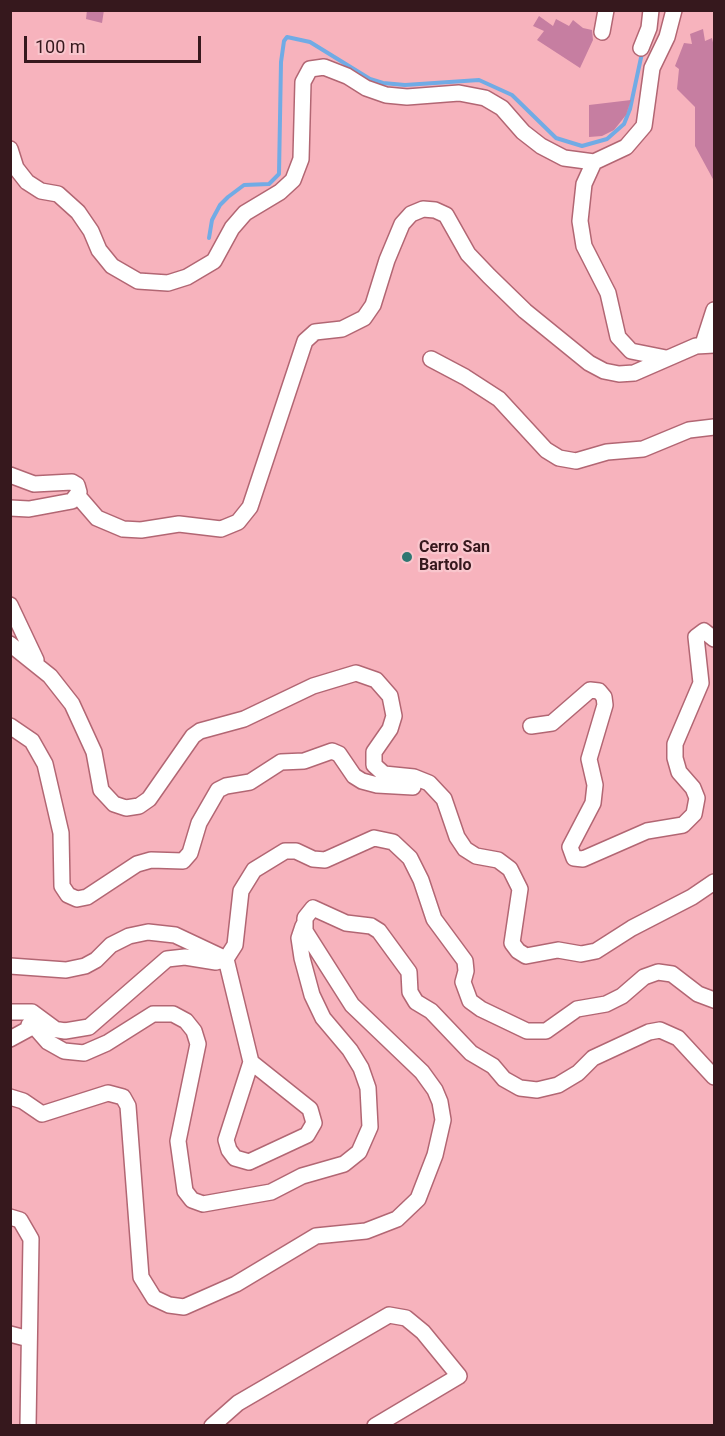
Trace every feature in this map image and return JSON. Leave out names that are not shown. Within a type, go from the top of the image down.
[{"type":"street","points":[[602,32],[606,10]]},
{"type":"street","points":[[641,48],[650,28],[651,10]]},
{"type":"street","points":[[10,148],[16,168],[27,182],[41,191],[58,194],[78,212],[91,231],[99,250],[112,266],[129,278],[158,284],[178,281],[209,265],[219,255],[232,228],[245,213],[280,192],[293,180],[301,159],[304,77],[314,67],[324,67],[347,76],[366,88],[386,95],[407,97],[467,93],[485,98],[502,108],[523,132],[541,146],[571,160],[594,162],[626,147],[644,126],[652,68],[667,37],[674,10]]},
{"type":"street","points":[[594,162],[584,184],[580,221],[584,246],[608,293],[618,338],[631,351],[666,358]]},
{"type":"street","points":[[10,475],[34,484],[72,482],[77,485],[78,496],[97,518],[123,529],[141,530],[178,524],[221,528],[238,522],[250,507],[305,341],[315,332],[342,329],[364,318],[373,305],[387,260],[402,224],[411,214],[423,209],[435,210],[446,215],[468,254],[489,276],[525,311],[596,368],[611,373],[627,374],[641,371],[666,358],[709,345],[714,310]]},
{"type":"street","points":[[431,359],[499,399],[546,450],[559,458],[576,461],[607,452],[643,449],[689,430],[714,427]]},
{"type":"street","points":[[10,508],[38,508],[72,501],[78,496]]},
{"type":"street","points":[[10,605],[37,663]]},
{"type":"street","points":[[531,726],[552,723],[590,690],[599,691],[604,697],[605,705],[588,759],[594,776],[595,794],[590,811],[570,847],[574,858],[583,859],[647,831],[683,825],[694,814],[697,798],[676,764],[675,744],[701,684],[696,637],[704,631],[714,639]]},
{"type":"street","points":[[10,644],[37,663],[61,689],[81,719],[94,752],[101,790],[109,801],[120,807],[132,808],[149,799],[193,736],[200,731],[244,719],[313,687],[356,673],[370,676],[382,684],[393,702],[394,716],[390,729],[373,756],[376,769],[384,774],[422,779],[440,793],[457,837],[465,849],[476,856],[504,864],[515,875],[520,897],[512,938],[518,951],[526,956],[558,950],[582,954],[596,951],[632,928],[692,897],[714,882]]},
{"type":"street","points":[[10,726],[32,741],[45,764],[61,833],[62,886],[68,895],[77,899],[87,897],[137,864],[151,860],[183,861],[190,854],[199,823],[218,790],[226,786],[250,782],[281,762],[304,761],[332,751],[339,754],[354,776],[362,781],[440,793]]},
{"type":"street","points":[[10,1029],[24,1024],[74,1031],[95,1023],[167,959],[185,957],[216,962],[226,959],[235,945],[243,885],[254,870],[285,851],[296,851],[313,859],[325,860],[362,841],[380,838],[393,842],[410,858],[421,880],[434,919],[465,961],[466,971],[463,982],[466,995],[481,1009],[527,1031],[539,1032],[552,1028],[577,1009],[599,1007],[613,1001],[644,977],[658,972],[672,974],[698,994],[714,1000]]},
{"type":"street","points":[[34,1026],[48,1042],[64,1052],[84,1053],[107,1043],[153,1014],[174,1014],[190,1025],[197,1038],[198,1052],[178,1141],[185,1191],[197,1203],[259,1196],[302,1176],[336,1168],[352,1158],[368,1136],[370,1118],[368,1088],[356,1058],[323,1018],[312,995],[302,958],[300,938],[304,923],[309,911],[317,908],[346,923],[375,928],[409,972],[410,992],[416,1002],[430,1011],[471,1053],[493,1066],[504,1079],[520,1088],[537,1090],[558,1085],[578,1073],[593,1058],[649,1032],[660,1030],[678,1038],[714,1077]]},
{"type":"street","points":[[10,1097],[23,1101],[42,1113],[108,1093],[123,1097],[128,1106],[141,1276],[154,1298],[169,1305],[184,1307],[200,1302],[236,1284],[316,1236],[366,1232],[397,1219],[418,1199],[435,1155],[443,1120],[440,1102],[422,1072],[352,1005],[312,946],[304,923]]},
{"type":"street","points":[[10,966],[66,970],[85,966],[96,960],[111,945],[148,932],[175,935],[226,959]]},
{"type":"street","points":[[226,959],[251,1062],[226,1140],[235,1158],[249,1162],[307,1135],[314,1123],[310,1109],[251,1062]]},
{"type":"street","points":[[10,1012],[32,1012],[56,1030]]},
{"type":"street","points":[[10,1039],[34,1026]]},
{"type":"street","points":[[10,1217],[20,1220],[31,1239],[28,1425]]},
{"type":"street","points":[[212,1425],[238,1403],[389,1315],[406,1318],[423,1332],[459,1376],[375,1425]]},
{"type":"street","points":[[10,1334],[29,1339]]},
{"type":"building","points":[[87,10],[104,10],[102,23],[86,19]]},
{"type":"building","points":[[539,16],[553,26],[556,19],[569,26],[573,20],[583,28],[592,30],[593,40],[580,68],[537,40],[544,31],[533,26]]},
{"type":"building","points":[[703,29],[705,41],[712,38],[714,47],[714,181],[695,146],[695,107],[677,89],[679,69],[675,66],[684,43],[692,44],[690,34]]},
{"type":"building","points":[[631,100],[626,115],[614,130],[602,136],[589,137],[589,105]]},
{"type":"waterway","points":[[209,238],[212,220],[220,205],[228,197],[244,185],[269,184],[279,174],[281,62],[284,41],[287,37],[310,42],[370,79],[383,83],[405,85],[479,80],[512,95],[556,138],[582,146],[607,139],[624,124],[630,109],[642,53]]},
{"type":"place","name":"Cerro San Bartolo","points":[[407,557]]}]
